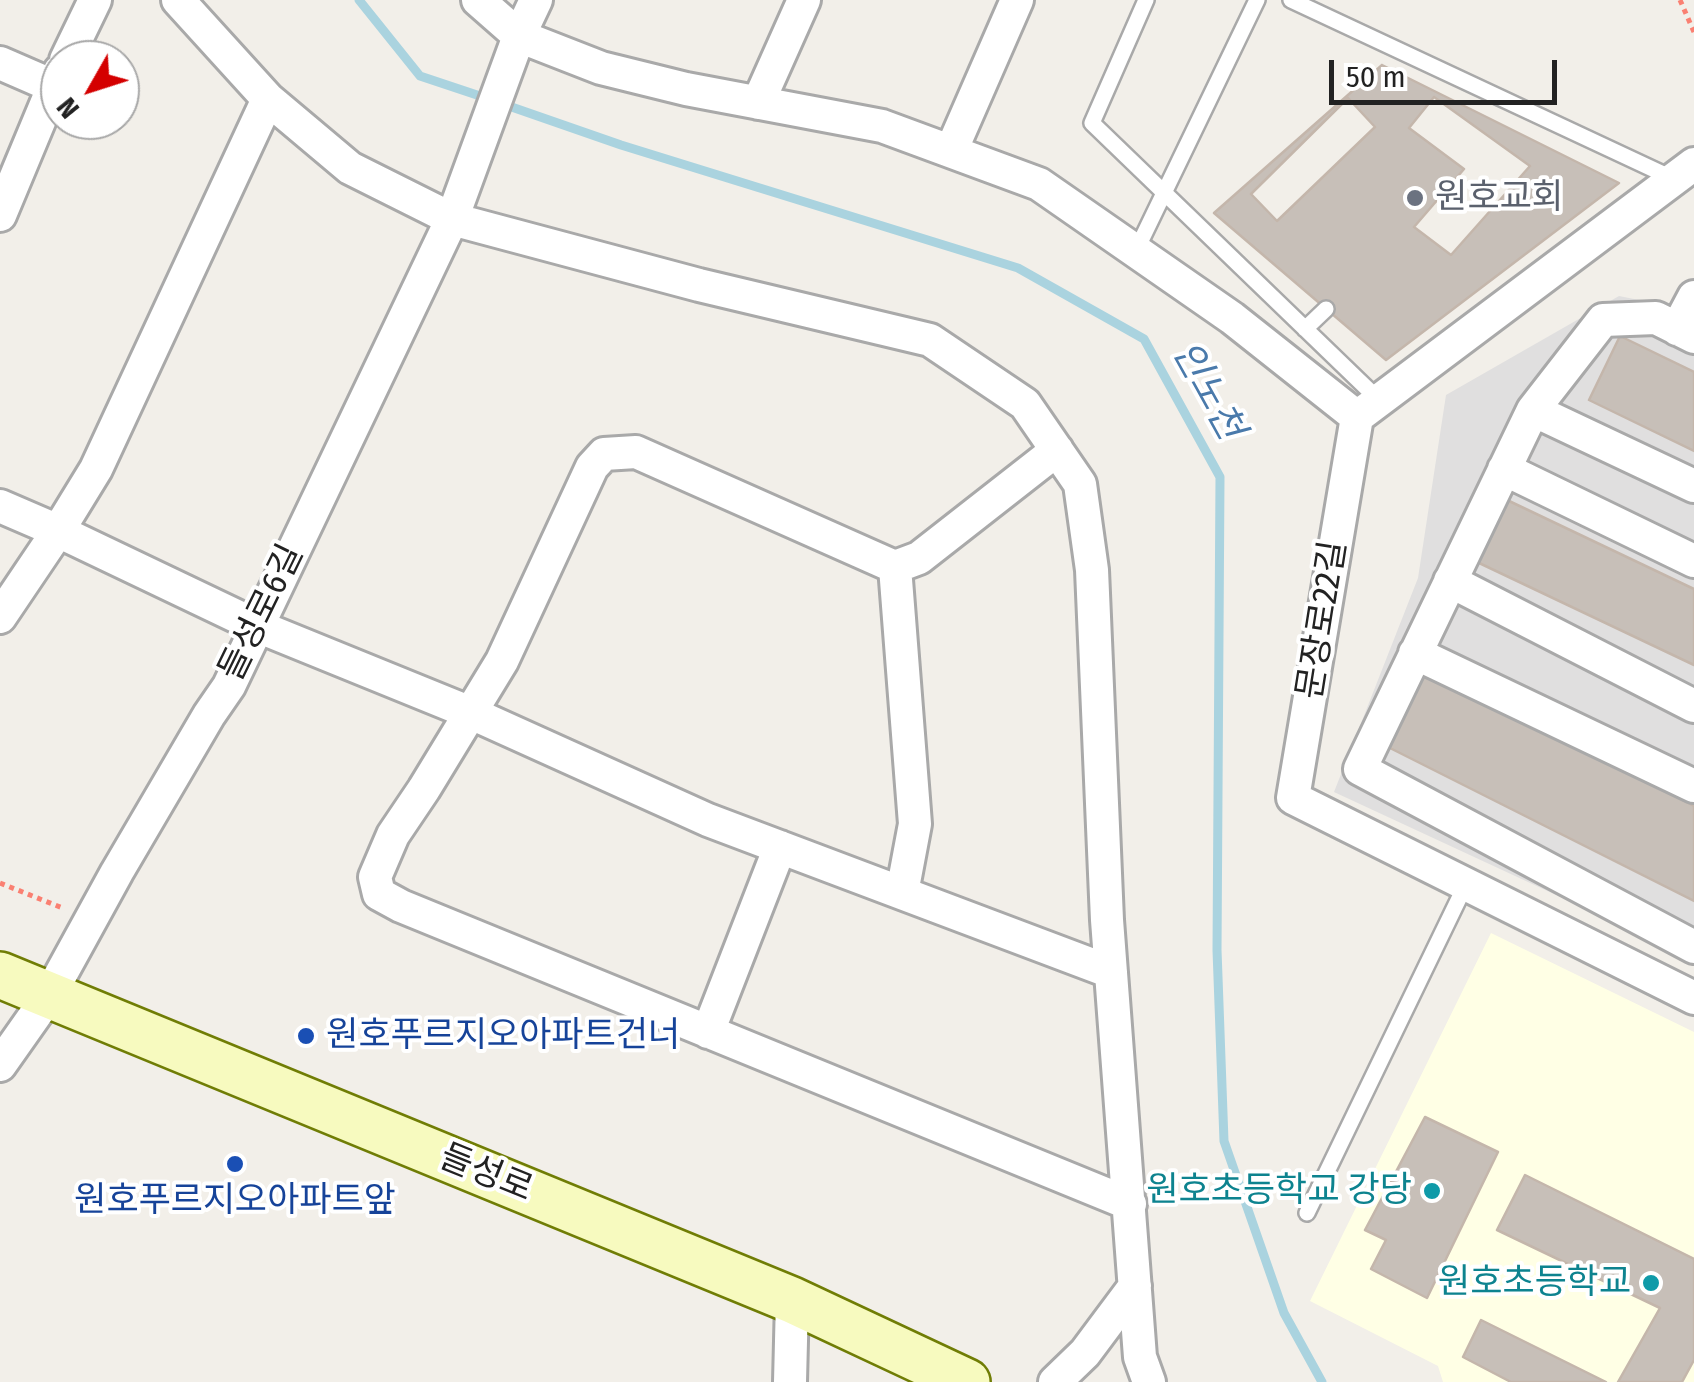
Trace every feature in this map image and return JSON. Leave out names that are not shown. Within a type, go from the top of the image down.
[{"type":"street","points":[[76,40],[95,0]]},
{"type":"street","points":[[178,0],[268,99],[350,168],[452,219],[699,285],[930,340],[1025,404],[1080,484],[1092,570],[1111,972],[1140,1358],[1149,1382]]},
{"type":"street","points":[[478,0],[519,36],[600,68],[686,89],[882,126],[1039,184],[1368,408],[1684,172]]},
{"type":"street","name":"들성로6길","points":[[0,1066],[50,994],[228,686],[452,219],[536,0]]},
{"type":"street","points":[[758,103],[804,0]]},
{"type":"street","points":[[951,151],[1017,0]]},
{"type":"street","points":[[0,63],[40,69]]},
{"type":"street","points":[[0,617],[96,469],[268,99]]},
{"type":"street","points":[[0,215],[40,120]]},
{"type":"street","points":[[1694,297],[1686,333],[1656,318],[1603,320],[1532,410],[1360,769],[1694,946]]},
{"type":"street","name":"문장로22길","points":[[1368,408],[1293,798],[1694,998]]},
{"type":"street","points":[[1532,410],[1694,486]]},
{"type":"street","points":[[1057,450],[920,558],[895,567],[636,452],[604,454],[592,467],[502,661],[393,835],[375,877],[379,894],[401,906],[1130,1204]]},
{"type":"street","points":[[1504,470],[1694,561]]},
{"type":"street","points":[[0,506],[257,626],[471,713],[708,820],[1111,972]]},
{"type":"street","points":[[895,567],[915,824],[902,893]]},
{"type":"street","points":[[1450,581],[1694,706]]},
{"type":"street","points":[[1416,653],[1694,786]]},
{"type":"street","points":[[708,1032],[780,847]]},
{"type":"street","name":"들성로","points":[[0,975],[792,1300],[967,1382]]},
{"type":"street","points":[[1055,1382],[1085,1353],[1135,1286]]},
{"type":"street","points":[[790,1382],[792,1300]]},
{"type":"lane","points":[[1146,0],[1092,124],[1305,329],[1368,408]]},
{"type":"lane","points":[[1136,251],[1257,0]]},
{"type":"lane","points":[[1291,0],[1684,172]]},
{"type":"lane","points":[[1305,329],[1326,308]]},
{"type":"lane","points":[[1307,1213],[1466,884]]},
{"type":"path","points":[[1680,0],[1694,32]]},
{"type":"path","points":[[0,883],[91,920]]},
{"type":"shaded area","points":[[1619,296],[1694,311],[1694,959],[1334,792],[1418,578],[1446,395]]},
{"type":"shaded area","points":[[1491,933],[1694,1032],[1694,1382],[1443,1382],[1438,1366],[1310,1301]]},
{"type":"building","name":"원호교회","points":[[1382,65],[1619,183],[1386,360],[1214,213]]},
{"type":"building","points":[[1434,97],[1530,166],[1451,255],[1414,227],[1464,169],[1409,128]]},
{"type":"building","points":[[1348,98],[1375,127],[1277,221],[1251,194]]},
{"type":"building","points":[[1620,336],[1694,372],[1694,451],[1589,400]]},
{"type":"building","points":[[1507,500],[1694,589],[1694,665],[1477,562]]},
{"type":"building","points":[[1422,669],[1694,806],[1694,901],[1384,745]]},
{"type":"building","name":"원호초등학교 강당","points":[[1425,1117],[1498,1152],[1427,1298],[1371,1269],[1386,1240],[1365,1230]]},
{"type":"building","name":"원호초등학교","points":[[1525,1175],[1694,1259],[1694,1360],[1682,1382],[1618,1382],[1660,1308],[1497,1230]]},
{"type":"building","name":"원호초등학교","points":[[1481,1320],[1606,1382],[1511,1382],[1463,1357]]},
{"type":"waterway","name":"인노천","points":[[359,0],[420,76],[489,99]]},
{"type":"waterway","name":"인노천","points":[[503,104],[621,145],[1018,268],[1144,339],[1220,477],[1217,950],[1224,1141],[1284,1313],[1322,1382]]},
{"type":"place","name":"원호교회","points":[[1415,198]]},
{"type":"place","name":"원호푸르지오아파트건너","points":[[306,1036]]},
{"type":"place","name":"원호푸르지오아파트앞","points":[[235,1164]]},
{"type":"place","name":"원호초등학교 강당","points":[[1432,1191]]},
{"type":"place","name":"원호초등학교","points":[[1651,1283]]}]
